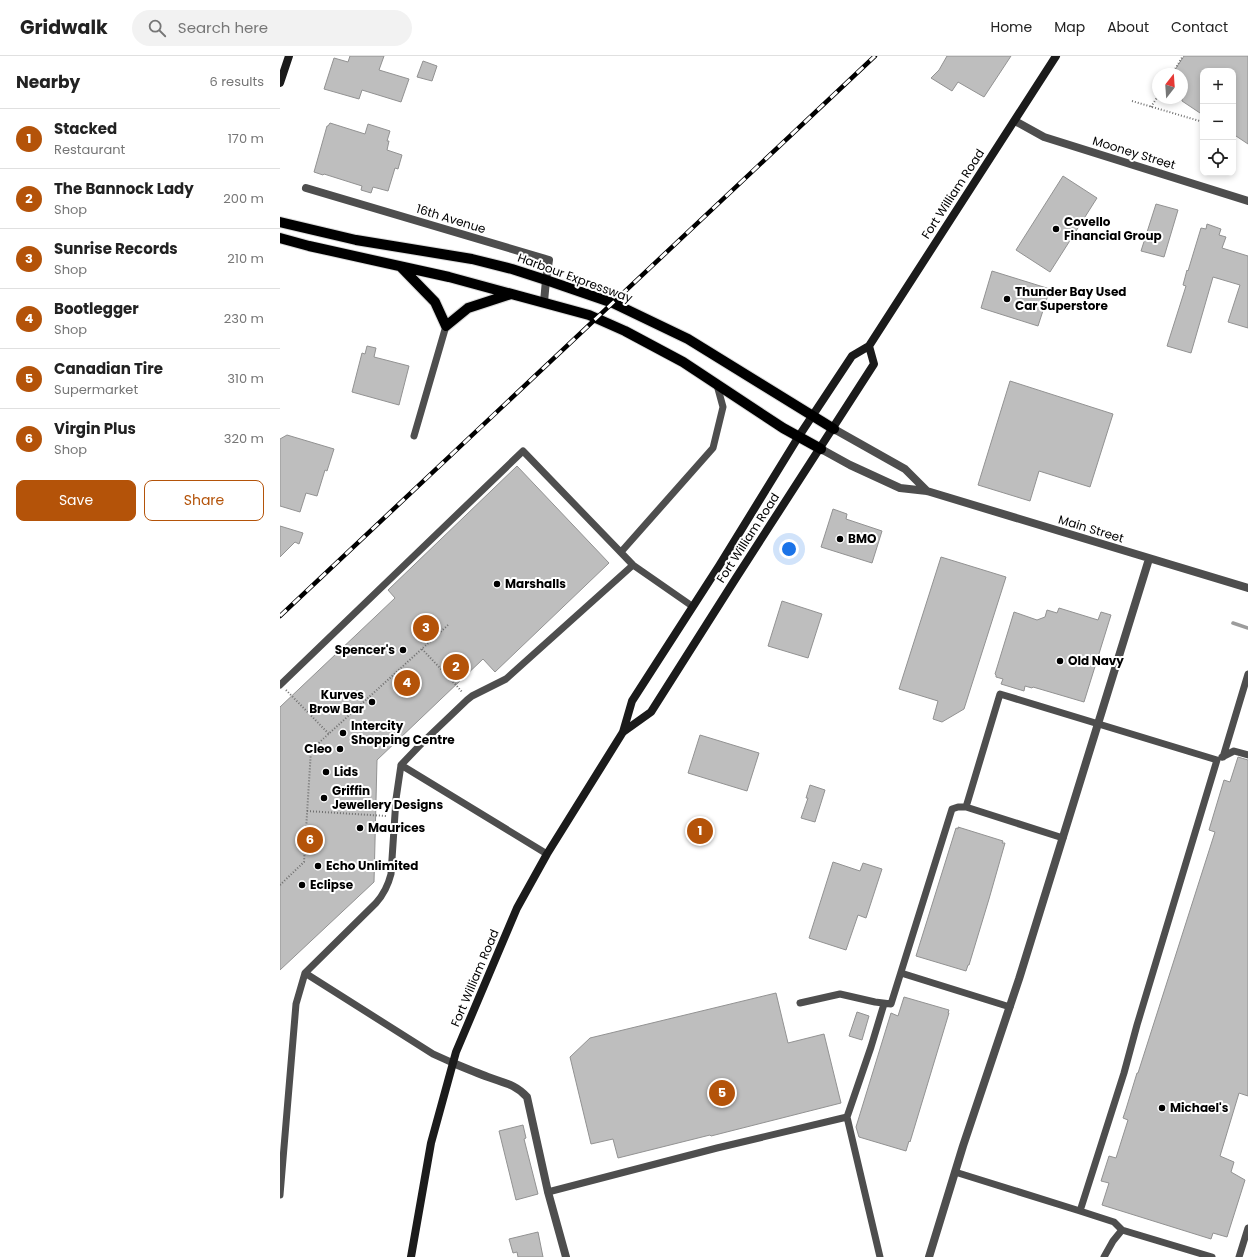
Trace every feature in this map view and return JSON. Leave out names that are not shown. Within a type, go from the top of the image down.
[{"type":"main road","points":[[280,83],[289,56]]},
{"type":"main road","name":"Fort William Road","points":[[411,1257],[431,1143],[456,1052],[518,908],[547,854],[623,732],[632,702],[754,510],[799,436],[852,356],[869,346],[1056,56]]},
{"type":"main road","name":"Harbour Expressway","points":[[280,222],[356,240],[472,259],[512,269],[612,303],[688,339],[834,429]]},
{"type":"main road","points":[[280,238],[309,246],[449,277],[589,315],[625,331],[683,362],[783,428],[821,449]]},
{"type":"main road","points":[[400,266],[435,302],[446,326],[468,308],[513,294]]},
{"type":"main road","name":"Fort William Road","points":[[623,732],[651,712],[736,578],[834,429],[874,364],[869,346]]},
{"type":"street","name":"Mooney Street","points":[[1015,121],[1044,137],[1248,201]]},
{"type":"street","name":"16th Avenue","points":[[306,188],[549,260],[544,302]]},
{"type":"street","name":"Main Street","points":[[834,429],[905,470],[927,491]]},
{"type":"street","name":"Main Street","points":[[821,449],[850,465],[900,488],[927,491],[1248,588]]},
{"type":"street","points":[[929,1257],[955,1172],[1010,1007],[1149,559]]},
{"type":"street","points":[[453,1063],[512,1085],[527,1097],[548,1192],[566,1257]]},
{"type":"lane","points":[[414,436],[446,326]]},
{"type":"lane","points":[[620,552],[713,448],[723,407],[717,385]]},
{"type":"lane","points":[[280,685],[523,451],[633,565],[692,606]]},
{"type":"lane","points":[[280,1195],[296,1004],[305,973],[384,895],[392,874],[396,799],[401,765],[467,700],[506,679],[633,565]]},
{"type":"lane","points":[[1080,1211],[1124,1073],[1138,1021],[1220,758],[1248,674]]},
{"type":"lane","points":[[966,807],[1000,694],[1098,724],[1220,758],[1234,751],[1248,755]]},
{"type":"lane","points":[[401,765],[547,854]]},
{"type":"lane","points":[[800,1003],[840,994],[884,1004],[891,1004],[952,810],[958,807],[966,807],[1063,838]]},
{"type":"lane","points":[[305,973],[433,1054],[453,1063]]},
{"type":"lane","points":[[901,973],[1010,1007]]},
{"type":"lane","points":[[880,1257],[847,1117],[884,1004]]},
{"type":"lane","points":[[548,1192],[717,1148],[847,1117]]},
{"type":"lane","points":[[955,1172],[1114,1222],[1122,1230],[1212,1257]]},
{"type":"lane","points":[[1239,1257],[1248,1228]]},
{"type":"lane","points":[[1104,1257],[1112,1240],[1122,1230]]},
{"type":"path","points":[[1176,68],[1183,56]]},
{"type":"path","points":[[1132,101],[1200,121]]},
{"type":"path","points":[[280,885],[304,862],[311,750],[448,625]]},
{"type":"path","points":[[422,649],[456,685],[467,700]]},
{"type":"path","points":[[280,685],[329,734]]},
{"type":"path","points":[[307,811],[396,817]]},
{"type":"building","points":[[350,56],[384,56],[379,70],[409,79],[401,102],[362,90],[359,99],[324,89],[334,58],[348,62]]},
{"type":"building","points":[[947,56],[1011,56],[984,97],[958,82],[952,91],[931,78],[939,70]]},
{"type":"building","points":[[1184,56],[1248,56],[1248,144],[1236,136],[1236,68],[1200,68],[1200,113],[1186,104],[1188,104],[1188,68],[1176,68]]},
{"type":"building","points":[[423,61],[437,66],[432,81],[417,77]]},
{"type":"building","points":[[330,123],[365,134],[368,124],[390,131],[387,141],[389,141],[387,150],[402,155],[398,169],[395,168],[388,191],[373,187],[371,193],[361,190],[362,186],[314,172],[327,126]]},
{"type":"building","points":[[1063,176],[1097,198],[1050,272],[1016,250]]},
{"type":"building","points":[[1156,204],[1178,210],[1164,257],[1141,251]]},
{"type":"building","points":[[1207,224],[1221,229],[1219,235],[1226,237],[1222,248],[1248,256],[1248,328],[1228,322],[1240,285],[1213,277],[1191,353],[1167,346],[1186,286],[1183,285],[1187,270],[1188,271],[1201,228],[1206,229]]},
{"type":"building","points":[[992,271],[1050,289],[1038,326],[981,308]]},
{"type":"building","points":[[367,346],[376,348],[374,357],[409,366],[399,405],[352,392],[362,353],[365,354]]},
{"type":"building","points":[[1010,381],[1113,414],[1090,487],[1039,471],[1030,501],[978,485]]},
{"type":"building","points":[[287,435],[334,449],[327,471],[325,470],[317,496],[306,493],[300,512],[280,506],[280,439]]},
{"type":"building","name":"Intercity Shopping Centre","points":[[517,466],[609,563],[495,672],[483,659],[377,760],[374,882],[280,970],[280,707],[395,598],[388,590]]},
{"type":"building","points":[[833,509],[847,514],[846,519],[882,531],[872,563],[821,547]]},
{"type":"building","points":[[280,526],[303,533],[299,544],[295,542],[280,557]]},
{"type":"building","points":[[941,557],[1006,577],[964,709],[942,722],[933,719],[938,701],[899,689]]},
{"type":"building","points":[[782,601],[822,614],[808,658],[768,646]]},
{"type":"building","points":[[1059,608],[1098,620],[1101,612],[1111,615],[1084,702],[1033,687],[1025,686],[1024,691],[1001,684],[1003,679],[996,677],[995,674],[1014,612],[1037,620],[1045,617],[1047,610],[1057,613]]},
{"type":"building","points":[[700,735],[759,753],[747,791],[688,773]]},
{"type":"building","points":[[1238,757],[1248,760],[1248,1096],[1239,1093],[1220,1156],[1234,1162],[1231,1172],[1245,1180],[1227,1237],[1213,1233],[1211,1239],[1102,1205],[1109,1183],[1101,1181],[1109,1156],[1116,1158],[1128,1120],[1123,1118],[1215,832],[1209,830],[1224,780],[1230,782]]},
{"type":"building","points":[[810,785],[825,790],[815,822],[801,818],[808,798],[806,798]]},
{"type":"building","points":[[958,827],[1003,841],[1002,843],[1005,843],[966,971],[916,956],[956,828],[958,829]]},
{"type":"building","points":[[833,862],[860,871],[863,863],[882,869],[866,918],[858,915],[846,950],[809,938]]},
{"type":"building","points":[[776,993],[788,1043],[824,1034],[841,1103],[618,1158],[613,1139],[591,1144],[570,1057],[590,1038]]},
{"type":"building","points":[[904,997],[949,1010],[910,1142],[909,1141],[906,1151],[859,1137],[856,1127],[891,1013],[898,1016]]},
{"type":"building","points":[[857,1012],[869,1016],[862,1040],[849,1036]]},
{"type":"building","points":[[523,1125],[526,1138],[524,1139],[538,1194],[516,1200],[499,1131]]},
{"type":"building","points":[[538,1232],[543,1257],[518,1257],[517,1252],[513,1253],[509,1239]]},
{"type":"waterway","points":[[1233,623],[1248,628]]},
{"type":"railway","points":[[280,616],[875,56]]},
{"type":"place","name":"Covello Financial Group","points":[[1056,229]]},
{"type":"place","name":"Thunder Bay Used Car Superstore","points":[[1007,299]]},
{"type":"place","name":"BMO","points":[[840,539]]},
{"type":"place","name":"Marshalls","points":[[497,584]]},
{"type":"place","name":"Sunrise Records","points":[[426,628]]},
{"type":"place","name":"Spencer's","points":[[403,650]]},
{"type":"place","name":"Old Navy","points":[[1060,661]]},
{"type":"place","name":"The Bannock Lady","points":[[456,667]]},
{"type":"place","name":"Bootlegger","points":[[407,683]]},
{"type":"place","name":"Kurves Brow Bar","points":[[372,702]]},
{"type":"place","name":"Intercity Shopping Centre","points":[[343,733]]},
{"type":"place","name":"Cleo","points":[[340,749]]},
{"type":"place","name":"Lids","points":[[326,772]]},
{"type":"place","name":"Griffin Jewellery Designs","points":[[324,798]]},
{"type":"place","name":"Maurices","points":[[360,828]]},
{"type":"place","name":"Stacked","points":[[700,831]]},
{"type":"place","name":"Virgin Plus","points":[[310,840]]},
{"type":"place","name":"Echo Unlimited","points":[[318,866]]},
{"type":"place","name":"Eclipse","points":[[302,885]]},
{"type":"place","name":"Canadian Tire","points":[[722,1093]]},
{"type":"place","name":"Michael's","points":[[1162,1108]]}]
